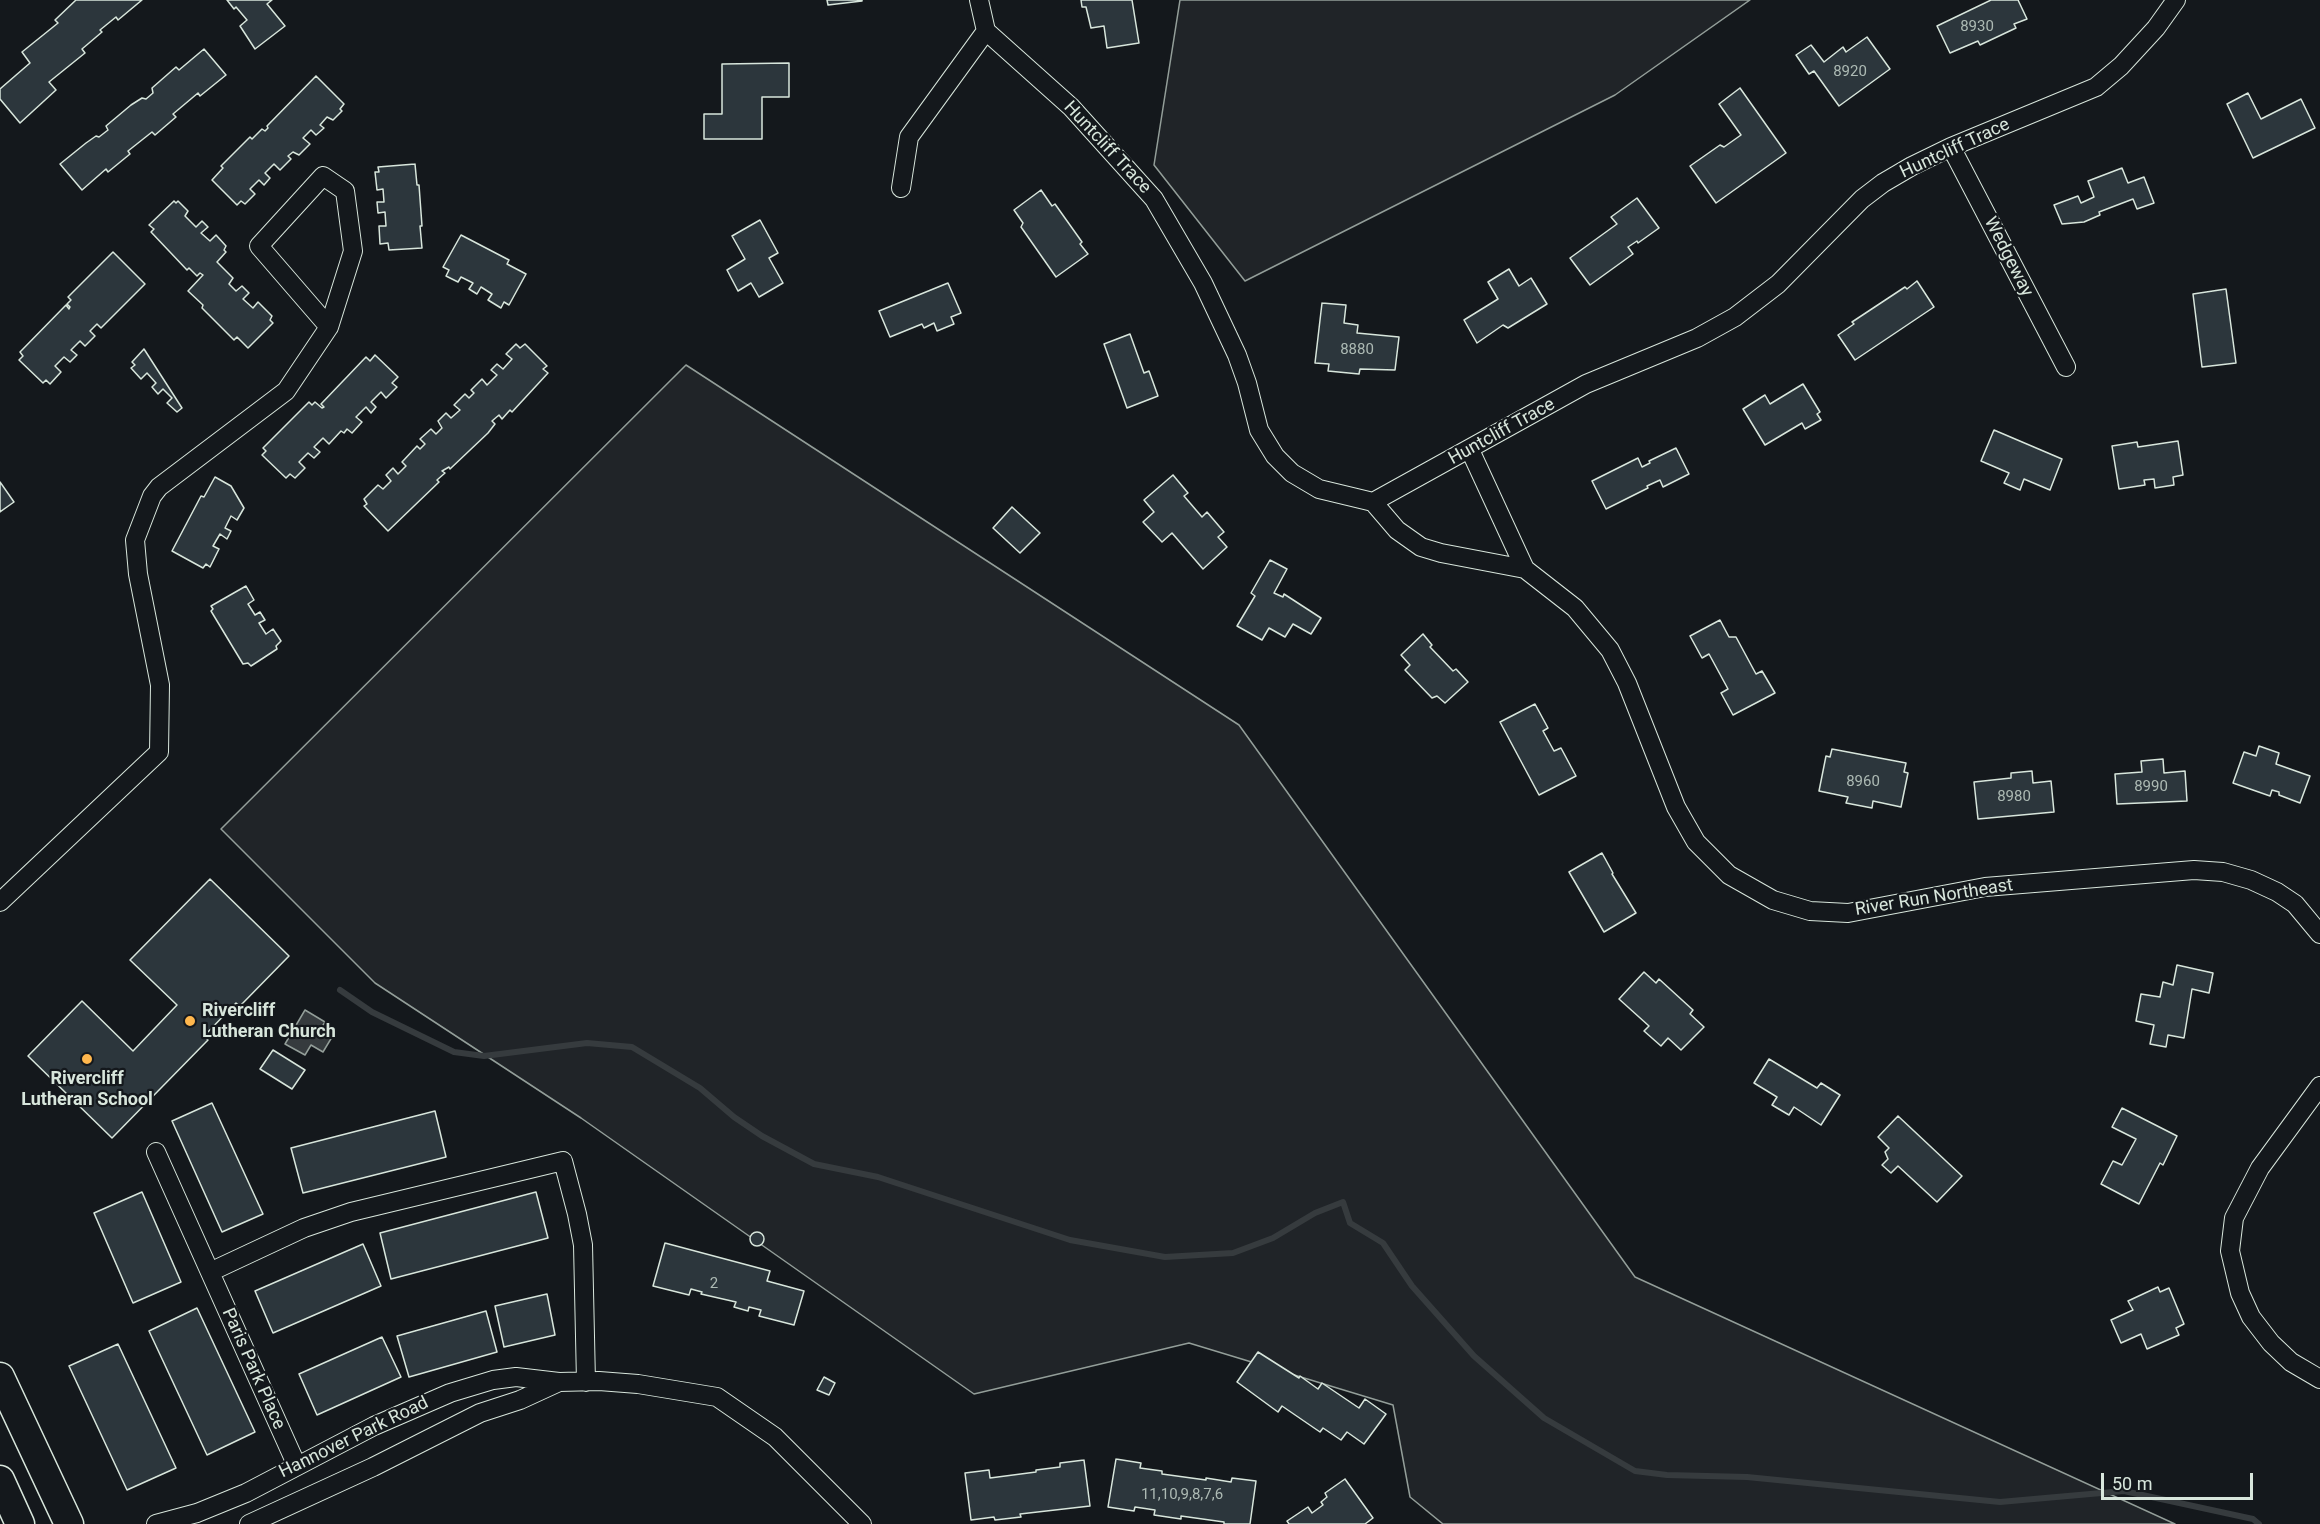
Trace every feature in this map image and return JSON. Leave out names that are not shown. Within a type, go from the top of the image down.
[{"type":"main road","points":[[0,1377],[69,1524]]},
{"type":"main road","points":[[0,1480],[20,1524]]},
{"type":"street","points":[[901,188],[909,137],[986,31],[979,0]]},
{"type":"street","name":"Huntcliff Trace","points":[[986,31],[1071,108],[1154,199],[1203,283],[1237,355],[1259,430],[1275,456],[1292,473],[1319,489],[1373,502],[1586,384],[1697,338],[1735,317],[1778,284],[1862,199],[1912,166],[1951,147],[2096,87],[2121,66],[2176,0]]},
{"type":"street","name":"Wedgeway","points":[[1951,147],[2066,368]]},
{"type":"street","points":[[0,902],[159,752],[160,685],[138,574],[135,540],[152,496],[159,487],[286,391],[329,327],[353,251],[345,191],[323,176],[259,246],[329,327]]},
{"type":"street","name":"River Run Northeast","points":[[1470,450],[1526,568],[1575,608],[1610,650],[1627,683],[1676,807],[1696,842],[1729,874],[1773,900],[1810,911],[1848,913],[1985,887],[2194,870],[2233,875],[2251,880],[2277,892],[2295,904],[2320,934]]},
{"type":"street","name":"River Run Northeast","points":[[1373,502],[1397,530],[1421,547],[1441,553],[1526,568]]},
{"type":"street","points":[[2320,1086],[2260,1168],[2234,1218],[2230,1251],[2240,1293],[2251,1317],[2284,1356],[2320,1379]]},
{"type":"street","name":"Paris Park Place","points":[[156,1152],[297,1466]]},
{"type":"street","points":[[210,1272],[304,1228],[351,1212],[563,1161],[583,1245],[586,1382]]},
{"type":"street","name":"Hannover Park Road","points":[[156,1524],[222,1503],[405,1412],[473,1385],[516,1377],[559,1382],[638,1384],[717,1397],[775,1437],[862,1524]]},
{"type":"street","name":"Hannover Park Road","points":[[249,1524],[373,1467],[480,1413],[520,1400],[559,1382]]},
{"type":"shaded area","points":[[1180,0],[1750,0],[1615,95],[1245,281],[1154,165]]},
{"type":"shaded area","points":[[686,365],[1239,725],[1635,1277],[2175,1524],[1443,1524],[1410,1497],[1393,1405],[1189,1343],[974,1394],[581,1118],[375,983],[221,829]]},
{"type":"shaded area","points":[[305,1010],[325,1022],[320,1030],[332,1037],[323,1052],[311,1045],[305,1055],[285,1044]]},
{"type":"building","points":[[76,0],[142,0],[118,20],[116,17],[100,30],[102,32],[82,49],[85,53],[49,82],[56,90],[20,123],[0,99],[0,89],[30,63],[22,52],[58,23],[55,20]]},
{"type":"building","points":[[227,0],[272,0],[267,4],[285,26],[255,49],[240,26],[247,20]]},
{"type":"building","points":[[827,0],[862,0],[862,1],[828,5]]},
{"type":"building","points":[[1081,0],[1132,0],[1139,43],[1107,48],[1104,26],[1091,28],[1086,7],[1082,7]]},
{"type":"building","points":[[1991,0],[2018,0],[2027,19],[2014,24],[2016,28],[1980,45],[1978,41],[1950,53],[1937,26]]},
{"type":"building","points":[[1867,37],[1890,69],[1839,106],[1814,71],[1809,74],[1796,55],[1811,45],[1824,62],[1843,47],[1846,52]]},
{"type":"building","points":[[204,49],[226,75],[200,96],[198,93],[173,114],[176,117],[155,135],[152,132],[128,151],[130,154],[108,172],[106,169],[82,190],[60,164],[86,143],[108,130],[106,126],[131,105],[142,98],[146,99],[153,93],[152,88],[176,67],[179,70]]},
{"type":"building","points":[[789,63],[789,97],[762,97],[762,139],[704,139],[704,114],[722,114],[722,64]]},
{"type":"building","points":[[316,76],[344,104],[340,109],[342,111],[333,120],[327,117],[320,125],[324,128],[316,135],[311,130],[303,138],[310,144],[299,155],[293,152],[288,156],[291,159],[280,170],[274,164],[265,173],[270,178],[264,185],[259,180],[250,189],[255,194],[245,204],[241,201],[237,205],[212,180],[223,168],[221,166],[250,137],[252,139],[262,129],[265,131],[267,126]]},
{"type":"building","points":[[1740,88],[1786,153],[1716,203],[1690,166],[1720,145],[1724,147],[1741,135],[1719,104]]},
{"type":"building","points":[[2248,93],[2261,119],[2301,99],[2315,128],[2253,158],[2227,104]]},
{"type":"building","points":[[415,164],[417,185],[419,185],[422,248],[389,250],[388,243],[380,244],[379,226],[386,226],[385,212],[378,213],[377,202],[384,202],[383,189],[377,190],[375,172],[379,172],[378,167]]},
{"type":"building","points":[[2122,168],[2128,183],[2144,177],[2154,203],[2137,209],[2133,199],[2099,212],[2100,215],[2084,222],[2062,224],[2054,205],[2078,196],[2081,203],[2094,197],[2088,181]]},
{"type":"building","points":[[1041,190],[1052,206],[1055,204],[1088,254],[1056,277],[1021,227],[1023,223],[1014,210]]},
{"type":"building","points":[[1637,198],[1659,228],[1638,243],[1637,241],[1628,247],[1633,254],[1590,285],[1570,258],[1617,224],[1611,217]]},
{"type":"building","points":[[174,201],[176,203],[178,201],[188,211],[185,216],[196,227],[202,221],[208,227],[201,233],[210,241],[216,235],[226,246],[224,250],[226,252],[217,262],[233,278],[229,284],[236,291],[242,286],[249,293],[243,299],[253,308],[258,302],[272,316],[270,320],[273,323],[248,348],[237,337],[234,340],[188,291],[203,275],[200,273],[197,276],[189,268],[187,270],[151,232],[154,229],[149,225]]},
{"type":"building","points":[[760,220],[778,253],[769,258],[783,283],[759,297],[751,283],[738,291],[727,270],[745,259],[732,236]]},
{"type":"building","points":[[461,235],[509,260],[507,264],[526,274],[509,305],[504,302],[501,308],[488,300],[492,294],[481,287],[477,294],[469,289],[473,283],[461,277],[458,282],[446,276],[449,270],[443,267]]},
{"type":"building","points":[[113,252],[145,284],[101,328],[97,324],[90,331],[95,336],[85,346],[80,341],[71,350],[77,355],[70,362],[64,357],[55,366],[61,372],[50,384],[46,380],[43,383],[19,360],[23,356],[20,352],[66,305],[69,309],[67,304],[71,300],[68,297]]},
{"type":"building","points":[[1509,269],[1519,286],[1531,278],[1547,304],[1508,328],[1503,325],[1477,343],[1464,320],[1498,299],[1488,282]]},
{"type":"building","points":[[1917,281],[1934,307],[1855,360],[1838,335],[1854,324],[1852,322]]},
{"type":"building","points":[[948,283],[961,313],[951,317],[954,324],[937,331],[934,323],[924,328],[922,324],[890,337],[879,311]]},
{"type":"building","points":[[2226,289],[2236,363],[2202,367],[2193,294]]},
{"type":"building","points":[[1322,303],[1346,305],[1344,323],[1358,325],[1357,333],[1399,337],[1395,370],[1360,369],[1359,374],[1328,371],[1329,364],[1315,363]]},
{"type":"building","points":[[1130,334],[1144,373],[1149,371],[1158,396],[1127,408],[1104,344]]},
{"type":"building","points":[[516,344],[520,348],[525,344],[547,366],[543,369],[548,373],[512,412],[510,410],[502,419],[499,415],[492,421],[495,424],[488,433],[450,469],[449,467],[442,471],[445,473],[437,480],[439,482],[388,531],[364,506],[367,504],[364,499],[378,485],[383,489],[391,481],[386,475],[393,468],[398,474],[406,466],[402,462],[417,446],[420,449],[425,444],[420,439],[431,429],[436,434],[442,428],[438,421],[446,413],[451,418],[460,410],[454,405],[465,394],[469,398],[474,393],[471,390],[482,379],[487,385],[497,375],[491,370],[497,364],[503,369],[512,359],[506,354]]},
{"type":"building","points":[[144,349],[182,408],[177,412],[167,403],[172,398],[163,389],[158,394],[152,387],[156,383],[147,373],[141,379],[131,368],[135,365],[132,362]]},
{"type":"building","points":[[375,355],[398,377],[392,383],[397,387],[386,398],[381,392],[371,402],[376,407],[371,413],[366,407],[356,417],[362,422],[352,433],[347,429],[344,433],[341,431],[329,444],[323,438],[314,447],[320,452],[314,458],[308,453],[299,462],[305,468],[295,478],[290,474],[286,478],[262,455],[266,451],[263,448],[309,402],[312,405],[315,402],[322,408],[324,407],[321,404],[366,357],[370,361]]},
{"type":"building","points":[[1803,384],[1820,412],[1817,414],[1821,420],[1805,429],[1802,423],[1765,445],[1743,409],[1765,395],[1770,404]]},
{"type":"building","points":[[1994,430],[2062,459],[2050,490],[2024,479],[2020,490],[2004,483],[2009,473],[1981,461]]},
{"type":"building","points":[[2178,441],[2183,475],[2173,477],[2174,485],[2155,488],[2154,479],[2144,480],[2145,485],[2119,489],[2112,446],[2137,442],[2138,447]]},
{"type":"building","points":[[1676,448],[1689,474],[1663,487],[1660,480],[1606,509],[1592,481],[1638,458],[1642,467],[1650,463],[1649,461]]},
{"type":"building","points":[[1173,475],[1188,493],[1184,496],[1202,517],[1207,512],[1224,532],[1218,537],[1227,547],[1203,569],[1172,533],[1162,542],[1143,522],[1154,512],[1144,500]]},
{"type":"building","points":[[215,477],[231,486],[244,508],[237,520],[231,516],[225,528],[231,531],[227,539],[220,534],[213,546],[219,549],[210,567],[206,564],[203,568],[172,551],[201,496],[204,497]]},
{"type":"building","points":[[0,482],[14,502],[0,512]]},
{"type":"building","points":[[1012,507],[1040,533],[1020,553],[993,528]]},
{"type":"building","points":[[1270,560],[1287,569],[1274,593],[1283,597],[1284,594],[1321,618],[1311,634],[1293,624],[1285,637],[1269,628],[1262,640],[1237,626],[1255,596],[1251,593]]},
{"type":"building","points":[[246,586],[254,600],[248,604],[255,615],[260,612],[265,620],[259,623],[266,634],[273,629],[281,641],[276,646],[277,649],[251,666],[248,663],[243,664],[211,611],[213,609],[211,606]]},
{"type":"building","points":[[1720,620],[1729,637],[1736,637],[1756,674],[1762,671],[1775,693],[1733,715],[1721,693],[1728,689],[1709,654],[1702,658],[1690,636]]},
{"type":"building","points":[[1423,634],[1432,645],[1430,647],[1453,671],[1456,669],[1468,682],[1445,703],[1437,696],[1432,698],[1405,670],[1410,665],[1401,655]]},
{"type":"building","points":[[1535,704],[1548,728],[1543,731],[1554,751],[1561,748],[1576,776],[1539,795],[1500,722]]},
{"type":"building","points":[[2259,746],[2279,753],[2276,764],[2310,776],[2300,803],[2279,795],[2279,792],[2272,790],[2270,796],[2233,783],[2244,752],[2256,756]]},
{"type":"building","points":[[1832,749],[1906,763],[1904,772],[1908,773],[1901,807],[1873,801],[1872,808],[1846,803],[1848,797],[1819,791],[1826,756],[1830,757]]},
{"type":"building","points":[[2163,759],[2164,773],[2185,771],[2187,801],[2117,804],[2115,774],[2142,772],[2141,761]]},
{"type":"building","points":[[2032,771],[2033,783],[2051,781],[2054,812],[1978,819],[1974,782],[2011,778],[2011,773]]},
{"type":"building","points":[[1602,853],[1636,913],[1604,932],[1569,872]]},
{"type":"building","name":"Rivercliff Lutheran Church","points":[[210,879],[289,956],[240,1006],[236,1003],[204,1036],[208,1040],[112,1138],[28,1056],[82,1001],[133,1051],[177,1005],[130,960]]},
{"type":"building","points":[[2177,965],[2213,973],[2209,993],[2192,989],[2184,1038],[2168,1035],[2166,1047],[2150,1044],[2154,1025],[2136,1021],[2141,994],[2160,997],[2163,982],[2173,985]]},
{"type":"building","points":[[1644,972],[1656,983],[1659,979],[1693,1010],[1690,1014],[1704,1027],[1681,1050],[1668,1038],[1661,1046],[1644,1031],[1649,1026],[1619,999]]},
{"type":"building","points":[[273,1050],[305,1070],[292,1089],[260,1069]]},
{"type":"building","points":[[1769,1059],[1817,1088],[1821,1083],[1840,1095],[1821,1125],[1794,1107],[1789,1115],[1772,1105],[1777,1097],[1754,1083]]},
{"type":"building","points":[[212,1103],[263,1214],[222,1232],[172,1121]]},
{"type":"building","points":[[2122,1108],[2177,1136],[2163,1165],[2160,1163],[2139,1204],[2101,1184],[2113,1161],[2122,1165],[2136,1139],[2112,1127]]},
{"type":"building","points":[[435,1111],[446,1157],[303,1193],[291,1148]]},
{"type":"building","points":[[1898,1116],[1962,1176],[1937,1202],[1898,1166],[1891,1173],[1882,1165],[1888,1159],[1885,1152],[1889,1148],[1878,1137]]},
{"type":"building","points":[[142,1192],[181,1282],[133,1303],[94,1213]]},
{"type":"building","points":[[536,1192],[548,1238],[391,1279],[380,1233]]},
{"type":"building","points":[[757,1232],[762,1234],[764,1239],[762,1244],[757,1246],[752,1244],[750,1239],[752,1234]]},
{"type":"building","points":[[665,1243],[770,1271],[767,1281],[804,1291],[794,1325],[759,1316],[761,1310],[749,1307],[748,1311],[734,1307],[736,1302],[701,1294],[702,1292],[691,1289],[689,1295],[653,1286]]},
{"type":"building","points":[[363,1244],[381,1286],[273,1333],[255,1291]]},
{"type":"building","points":[[2158,1287],[2160,1292],[2169,1288],[2184,1324],[2176,1328],[2179,1335],[2147,1349],[2141,1334],[2121,1343],[2111,1320],[2133,1310],[2128,1301]]},
{"type":"building","points":[[547,1294],[555,1335],[504,1347],[495,1306]]},
{"type":"building","points":[[197,1308],[255,1432],[207,1455],[149,1331]]},
{"type":"building","points":[[486,1311],[497,1352],[409,1377],[397,1336]]},
{"type":"building","points":[[382,1337],[401,1377],[317,1415],[299,1374]]},
{"type":"building","points":[[118,1344],[176,1468],[127,1490],[69,1366]]},
{"type":"building","points":[[1258,1352],[1318,1389],[1322,1383],[1359,1408],[1365,1399],[1386,1414],[1364,1444],[1347,1432],[1341,1440],[1323,1428],[1320,1432],[1282,1406],[1278,1412],[1237,1382]]},
{"type":"building","points":[[824,1377],[835,1383],[829,1395],[817,1390]]},
{"type":"building","points":[[1116,1459],[1141,1463],[1140,1468],[1162,1471],[1162,1474],[1231,1482],[1232,1478],[1256,1481],[1250,1524],[1224,1524],[1224,1522],[1181,1516],[1181,1519],[1154,1515],[1155,1510],[1135,1507],[1134,1511],[1108,1507]]},
{"type":"building","points":[[1084,1460],[1090,1506],[1020,1514],[1021,1517],[971,1520],[965,1473],[989,1470],[990,1478],[1036,1472],[1036,1470],[1060,1467],[1060,1463]]},
{"type":"building","points":[[1345,1479],[1373,1518],[1365,1524],[1289,1524],[1287,1521],[1308,1507],[1312,1513],[1323,1505],[1321,1502],[1327,1497],[1325,1493]]},
{"type":"waterway","points":[[340,990],[372,1012],[454,1052],[484,1056],[587,1043],[632,1047],[700,1088],[734,1117],[762,1136],[814,1164],[878,1177],[1070,1240],[1165,1257],[1233,1253],[1273,1238],[1315,1213],[1343,1202],[1350,1223],[1383,1243],[1412,1286],[1474,1356],[1544,1418],[1635,1471],[1667,1475],[1747,1477],[2000,1502],[2124,1491],[2253,1519],[2259,1524]]},
{"type":"place","name":"Rivercliff Lutheran Church","points":[[190,1021]]},
{"type":"place","name":"Rivercliff Lutheran School","points":[[87,1059]]}]
